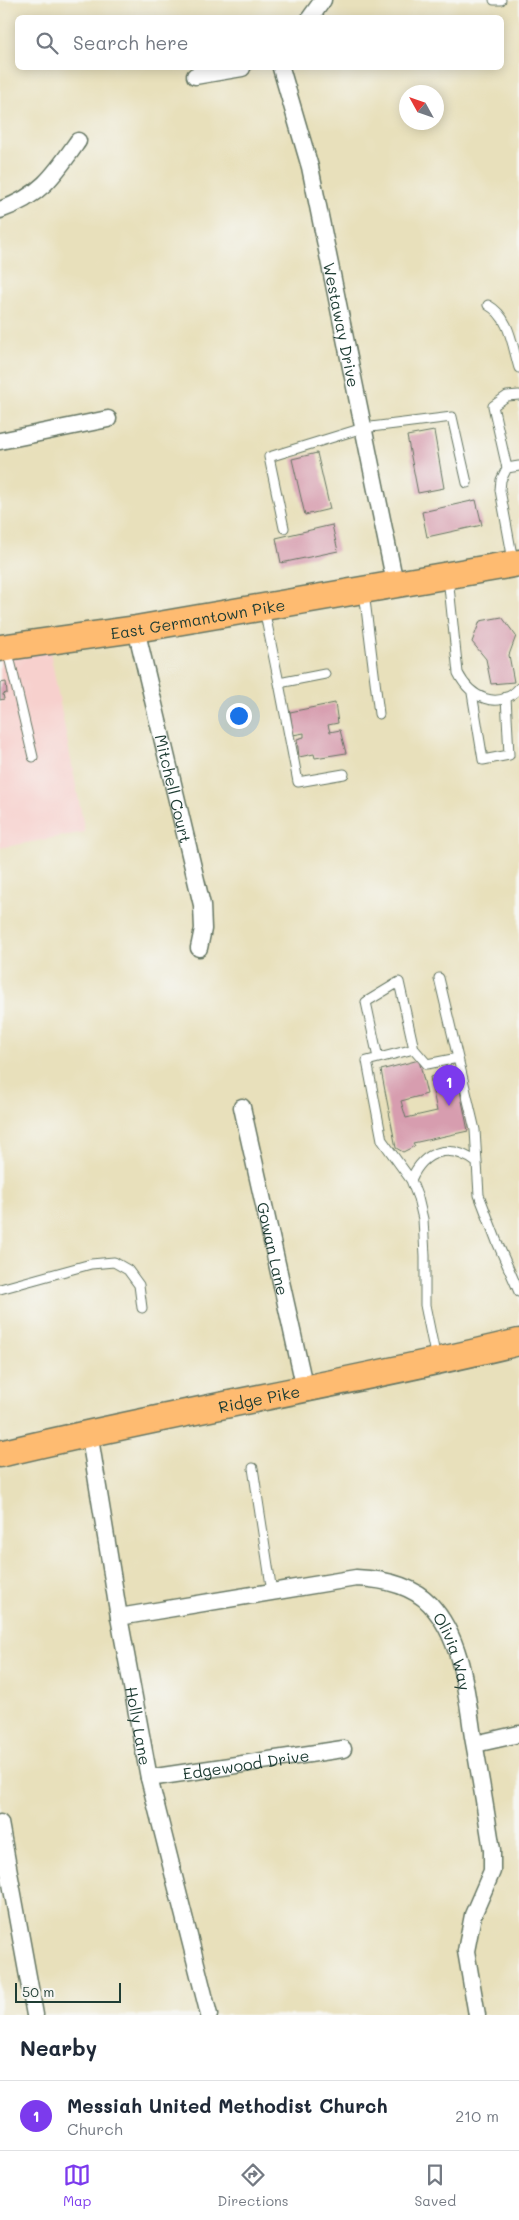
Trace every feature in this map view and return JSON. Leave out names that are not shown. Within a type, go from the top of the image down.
[{"type":"main road","name":"East Germantown Pike","points":[[4,647],[136,629],[448,574],[519,567]]},
{"type":"main road","name":"Ridge Pike","points":[[0,1454],[89,1432],[437,1362],[519,1342]]},
{"type":"street","points":[[312,15],[323,0]]},
{"type":"street","points":[[194,76],[230,70]]},
{"type":"street","name":"Westaway Drive","points":[[282,70],[310,167],[395,583]]},
{"type":"street","points":[[0,210],[21,202],[42,188],[52,178],[78,141]]},
{"type":"street","points":[[0,441],[108,419]]},
{"type":"street","name":"Mitchell Court","points":[[136,629],[202,905],[203,929],[199,948]]},
{"type":"street","name":"Gowan Lane","points":[[242,1107],[305,1389]]},
{"type":"street","name":"Holly Lane","points":[[89,1432],[119,1617],[149,1778],[209,2015]]},
{"type":"street","name":"Olivia Way","points":[[119,1617],[356,1578],[378,1579],[396,1584],[429,1603],[447,1628],[461,1664],[492,1850],[492,1871],[473,1916],[466,1951],[477,2015]]},
{"type":"street","points":[[475,1744],[519,1734]]},
{"type":"street","name":"Edgewood Drive","points":[[149,1778],[343,1750]]},
{"type":"street","points":[[0,1823],[35,2015]]},
{"type":"lane","points":[[494,0],[501,0]]},
{"type":"lane","points":[[488,305],[497,310],[504,318],[519,368]]},
{"type":"lane","points":[[519,395],[508,396],[493,406],[507,468],[501,480],[500,490],[512,555],[519,567]]},
{"type":"lane","points":[[284,528],[269,457],[363,428],[452,417],[467,482]]},
{"type":"lane","points":[[507,468],[519,466]]},
{"type":"lane","points":[[448,574],[458,673],[464,684],[472,693],[483,698],[495,700],[506,697],[519,688]]},
{"type":"lane","points":[[364,589],[379,714]]},
{"type":"lane","points":[[263,606],[298,782],[344,774]]},
{"type":"lane","points":[[4,647],[33,757]]},
{"type":"lane","points":[[278,683],[325,674]]},
{"type":"lane","points":[[472,693],[483,760],[509,755],[506,697]]},
{"type":"lane","points":[[439,978],[476,1130],[479,1195],[519,1292]]},
{"type":"lane","points":[[378,1058],[366,1002],[399,982],[414,1049],[427,1064],[458,1058]]},
{"type":"lane","points":[[414,1049],[367,1061],[382,1140],[411,1180],[423,1219],[425,1305],[437,1362]]},
{"type":"lane","points":[[411,1180],[423,1160],[445,1151],[462,1154],[477,1163]]},
{"type":"lane","points":[[0,1289],[91,1264],[114,1262],[128,1270],[139,1285],[142,1308]]},
{"type":"lane","points":[[253,1468],[272,1592]]},
{"type":"shaded area","points":[[48,641],[85,832],[0,848],[0,648]]},
{"type":"building","points":[[434,431],[444,488],[418,493],[407,436]]},
{"type":"building","points":[[317,453],[330,509],[305,515],[292,459]]},
{"type":"building","points":[[476,500],[482,525],[427,537],[422,512]]},
{"type":"building","points":[[332,525],[338,551],[281,563],[276,538]]},
{"type":"building","points":[[502,617],[516,636],[509,655],[514,682],[491,684],[486,659],[472,642],[480,621]]},
{"type":"building","points":[[6,682],[7,693],[3,694],[4,699],[0,700],[0,683]]},
{"type":"building","points":[[335,703],[338,723],[328,725],[330,732],[340,730],[346,753],[315,758],[314,754],[299,757],[297,739],[304,737],[304,733],[293,735],[290,712]]},
{"type":"building","points":[[419,1060],[427,1094],[401,1101],[406,1118],[437,1111],[430,1077],[456,1071],[468,1131],[413,1143],[415,1146],[403,1152],[396,1148],[381,1070]]},
{"type":"place","name":"Messiah United Methodist Church","points":[[449,1106]]}]
